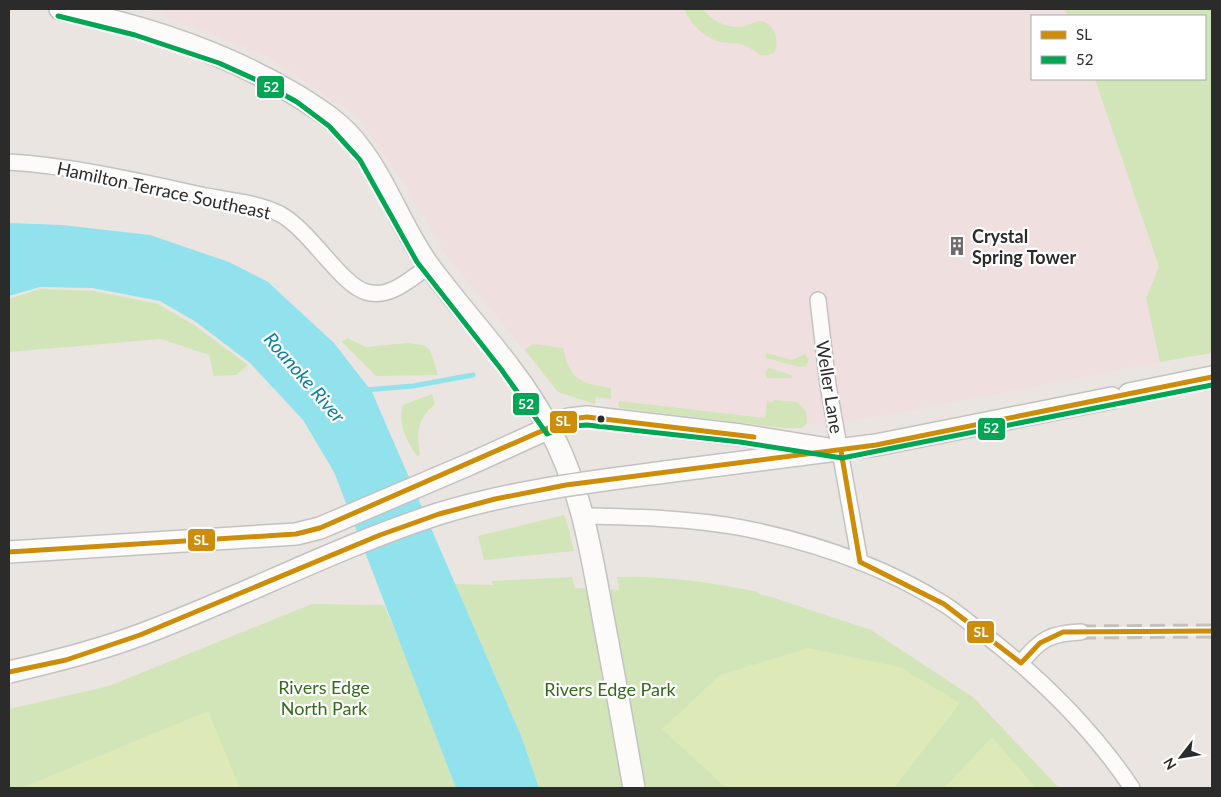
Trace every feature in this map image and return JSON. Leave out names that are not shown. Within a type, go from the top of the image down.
[{"type":"street","points":[[60,9],[155,32],[211,52],[269,78],[313,105],[340,126],[360,148],[404,227],[429,266],[513,371],[549,427],[561,454],[584,516],[634,788]]},
{"type":"street","name":"Hamilton Terrace Southeast","points":[[9,162],[134,180],[241,203],[279,214],[313,241],[349,282],[363,292],[376,294],[391,292],[429,266]]},
{"type":"street","name":"Weller Lane","points":[[818,300],[828,385],[860,562]]},
{"type":"street","points":[[9,672],[66,660],[140,635],[325,557],[439,514],[495,499],[566,485],[841,451],[1212,377]]},
{"type":"street","points":[[9,552],[296,534],[320,528],[470,464],[549,427],[569,419],[587,416],[741,435],[841,451]]},
{"type":"street","points":[[584,516],[649,518],[742,528],[792,539],[860,562],[944,604],[1021,662],[1068,708],[1116,765],[1132,788]]},
{"type":"street","points":[[1021,662],[1033,648],[1048,637],[1064,632],[1081,632]]},
{"type":"shaded area","points":[[150,9],[1063,9],[1068,15],[1031,15],[1031,80],[1095,80],[1159,267],[1146,298],[1160,362],[880,416],[798,426],[567,394],[555,387],[444,252],[407,187],[357,116],[267,56]]},
{"type":"green space","points":[[684,9],[702,9],[721,24],[733,27],[746,26],[762,21],[770,26],[775,33],[775,52],[762,55],[741,44],[724,43],[715,40],[699,30],[690,20]]},
{"type":"green space","points":[[1063,9],[1212,9],[1212,353],[1160,362],[1146,298],[1159,267],[1095,80],[1206,80],[1206,15],[1068,15]]},
{"type":"green space","points":[[40,289],[93,291],[158,304],[194,325],[248,365],[236,375],[214,376],[209,355],[161,339],[9,352],[9,299]]},
{"type":"green space","points":[[347,338],[366,347],[407,343],[424,345],[430,350],[438,375],[376,376],[342,342]]},
{"type":"green space","points":[[533,344],[563,348],[573,374],[584,382],[611,388],[611,399],[596,397],[595,404],[558,392],[525,350]]},
{"type":"green space","points":[[766,353],[792,360],[805,354],[809,360],[806,366],[800,367],[766,358]]},
{"type":"green space","points":[[769,368],[791,375],[792,378],[767,378],[765,372]]},
{"type":"green space","points":[[432,394],[435,404],[421,421],[418,433],[420,455],[417,456],[404,432],[401,412],[403,405]]},
{"type":"green space","points":[[767,400],[770,403],[775,400],[797,402],[806,411],[807,424],[801,428],[784,428],[620,408],[618,405],[619,401],[765,418]]},
{"type":"green space","points":[[564,515],[574,551],[484,560],[478,536]]},
{"type":"green space","name":"Rivers Edge Park","points":[[572,577],[575,588],[619,590],[617,577],[688,580],[723,585],[758,592],[761,595],[871,630],[974,698],[1059,788],[539,788],[522,738],[455,584],[494,585],[491,581]]},
{"type":"green space","name":"Rivers Edge North Park","points":[[312,604],[384,605],[456,788],[9,788],[9,709],[109,686]]},
{"type":"green space","points":[[808,648],[900,667],[960,703],[894,788],[726,788],[662,729],[720,675]]},
{"type":"green space","points":[[208,711],[240,788],[21,788]]},
{"type":"green space","points":[[992,737],[1036,788],[944,788]]},
{"type":"water","name":"Roanoke River","points":[[9,223],[62,225],[150,235],[229,262],[268,282],[334,343],[372,392],[522,738],[539,788],[456,788],[334,472],[303,420],[250,363],[196,322],[160,301],[92,288],[40,287],[9,296]]},
{"type":"waterway","points":[[365,390],[413,386],[473,375]]},
{"type":"tunnel","points":[[1081,632],[1212,631]]},
{"type":"transit line","name":"52","points":[[58,16],[135,35],[219,63],[259,81],[297,102],[329,126],[360,160],[417,262],[501,369],[547,434],[571,426],[587,425],[740,442],[842,458],[1212,385]]},
{"type":"transit line","name":"SL","points":[[9,672],[66,660],[140,635],[380,535],[439,514],[495,499],[566,485],[876,445],[1212,377]]},
{"type":"transit line","name":"SL","points":[[9,552],[296,534],[320,528],[569,419],[587,417],[754,437]]},
{"type":"transit line","name":"SL","points":[[841,451],[860,562],[944,604],[1021,663],[1040,643],[1063,632],[1212,631]]},
{"type":"place","name":"Crystal Spring Tower","points":[[957,246]]}]
